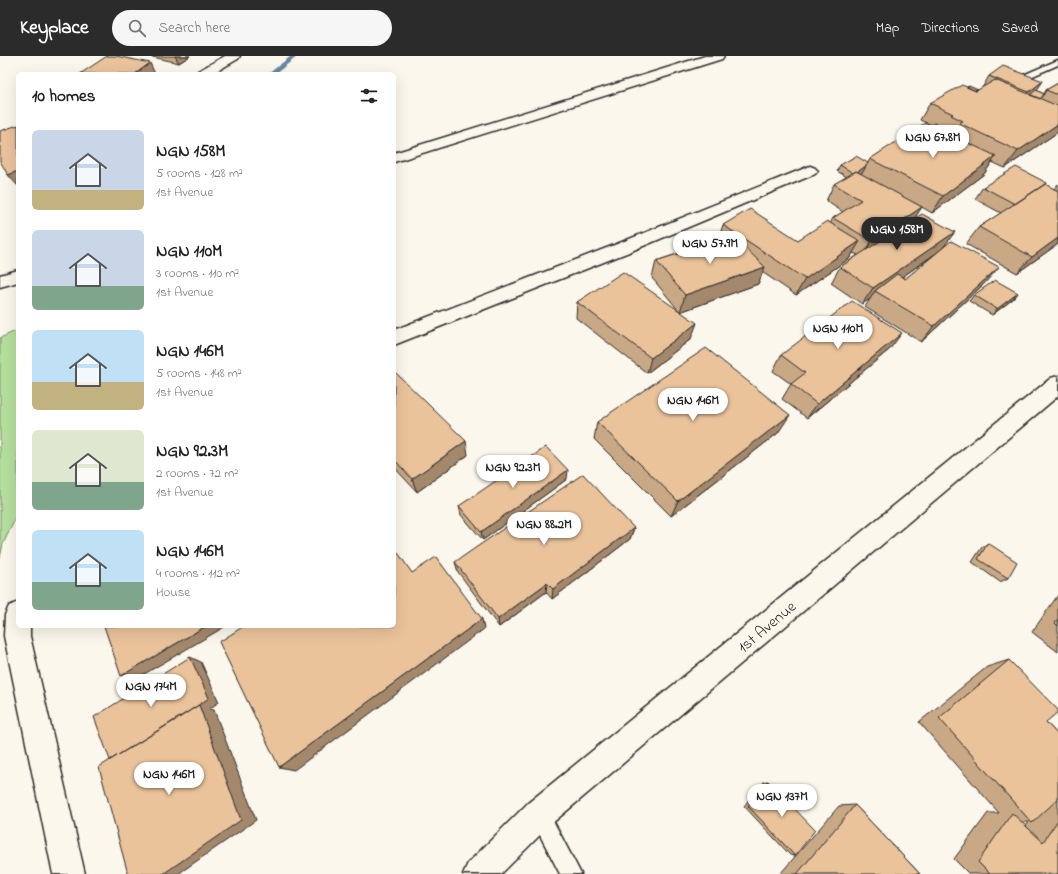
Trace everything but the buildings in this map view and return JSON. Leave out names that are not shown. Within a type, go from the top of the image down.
[{"type":"street","points":[[206,72],[234,56]]},
{"type":"street","points":[[396,157],[718,56]]},
{"type":"street","points":[[396,337],[623,248],[810,171]]},
{"type":"street","points":[[0,281],[16,277]]},
{"type":"street","name":"1st Avenue","points":[[479,874],[539,814],[1058,384]]},
{"type":"street","points":[[17,628],[17,636],[69,874]]},
{"type":"lane","points":[[1016,80],[1058,62]]},
{"type":"lane","points":[[539,814],[571,874]]},
{"type":"green space","points":[[16,331],[16,517],[3,544],[0,558],[0,338]]},
{"type":"waterway","points":[[274,72],[295,56]]}]
